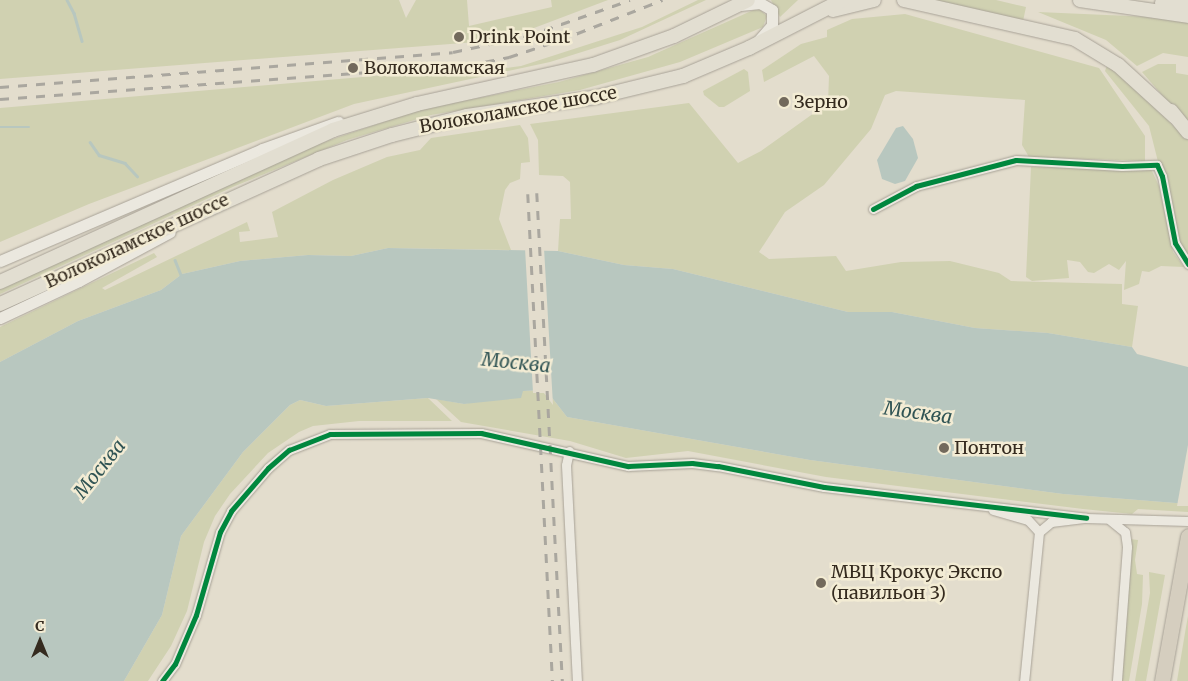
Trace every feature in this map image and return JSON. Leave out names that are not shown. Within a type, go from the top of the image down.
[{"type":"highway","points":[[1162,681],[1188,536]]},
{"type":"main road","name":"Волоколамское шоссе","points":[[0,304],[311,162],[392,134],[467,116],[644,88],[705,68],[818,14],[843,0]]},
{"type":"main road","points":[[818,14],[874,0]]},
{"type":"main road","points":[[904,0],[1075,39],[1118,65],[1175,117]]},
{"type":"main road","points":[[942,0],[1062,25],[1103,43],[1132,67],[1188,132]]},
{"type":"main road","points":[[1080,0],[1188,16]]},
{"type":"main road","points":[[1114,0],[1188,5]]},
{"type":"main road","name":"Волоколамское шоссе","points":[[0,261],[262,149],[327,125],[593,65],[674,36],[742,3]]},
{"type":"main road","points":[[742,3],[760,3],[768,6],[774,15],[766,34],[749,48]]},
{"type":"main road","name":"Волоколамское шоссе","points":[[0,282],[297,145],[386,112]]},
{"type":"main road","points":[[0,318],[146,246],[199,212]]},
{"type":"street","points":[[873,209],[916,186],[1016,160],[1102,166],[1157,165],[1162,176],[1175,244],[1188,264]]},
{"type":"street","points":[[162,681],[175,664],[196,615],[220,532],[227,518],[268,468],[289,450],[330,434],[452,432],[481,434],[569,451],[628,466],[692,463],[824,487],[974,503],[1086,518],[1188,521]]},
{"type":"street","points":[[569,451],[566,465],[577,681]]},
{"type":"street","points":[[974,503],[1028,520],[1039,532]]},
{"type":"street","points":[[1024,681],[1039,532],[1051,522],[1086,518]]},
{"type":"street","points":[[1110,520],[1125,532],[1127,547],[1117,681]]},
{"type":"green space","points":[[0,0],[399,0],[406,18],[416,0],[467,0],[469,26],[552,7],[551,0],[608,0],[534,28],[476,42],[0,79]]},
{"type":"green space","points":[[698,0],[706,0],[620,40],[550,62],[354,104],[89,204],[0,242],[0,108],[468,68],[465,73],[521,66],[642,27]]},
{"type":"green space","points":[[771,0],[798,0],[780,17]]},
{"type":"green space","points":[[924,0],[996,0],[1026,7],[1023,21]]},
{"type":"green space","points":[[758,8],[767,16],[763,27],[680,62],[580,90],[431,115],[347,140],[235,186],[0,294],[0,289],[318,144],[422,109],[559,82],[648,57]]},
{"type":"green space","points":[[1038,12],[1152,17],[1188,22],[1188,57],[1163,53],[1137,66],[1106,40]]},
{"type":"green space","points":[[905,14],[1099,68],[1145,136],[1145,161],[1029,157],[1022,145],[1025,100],[896,91],[885,95],[871,129],[824,185],[785,212],[759,252],[769,259],[836,256],[846,271],[901,262],[950,261],[999,273],[1011,281],[1122,284],[1122,304],[1138,306],[1132,347],[1048,333],[975,328],[892,312],[848,312],[673,269],[624,265],[558,251],[560,219],[571,219],[570,182],[563,176],[539,175],[538,140],[530,124],[689,103],[738,163],[761,151],[828,103],[829,76],[814,56],[764,82],[762,70],[801,44],[827,37],[827,30],[852,19]]},
{"type":"green space","points":[[1108,62],[1188,140],[1188,258],[1178,241],[1149,126],[1105,71]]},
{"type":"green space","points":[[1158,64],[1176,64],[1176,73],[1188,75],[1188,125],[1142,72]]},
{"type":"green space","points":[[744,69],[748,72],[750,91],[724,107],[719,107],[704,95],[703,91]]},
{"type":"green space","points":[[520,125],[528,138],[530,162],[521,163],[520,179],[510,183],[505,190],[499,219],[511,250],[388,248],[351,256],[308,255],[240,261],[182,274],[161,290],[78,321],[0,362],[0,327],[154,253],[157,257],[102,288],[105,290],[247,222],[250,231],[239,232],[240,242],[278,237],[272,212],[333,180],[387,157],[420,150],[431,138]]},
{"type":"green space","points":[[1031,167],[1151,169],[1159,186],[1173,252],[1184,267],[1161,266],[1149,272],[1142,271],[1139,284],[1124,290],[1126,261],[1119,270],[1109,264],[1094,273],[1088,272],[1080,262],[1067,260],[1069,278],[1032,281],[1026,277]]},
{"type":"green space","points":[[546,390],[567,417],[810,460],[1063,494],[1188,504],[1188,512],[1138,509],[1132,514],[1083,509],[826,477],[688,451],[626,458],[570,441],[461,422],[436,399],[464,404],[523,391]]},
{"type":"green space","points":[[428,398],[452,421],[359,421],[313,426],[299,432],[268,453],[230,494],[215,516],[204,542],[187,611],[171,646],[148,681],[124,681],[162,615],[181,536],[243,452],[290,405],[300,400],[326,406]]},
{"type":"green space","points":[[1130,539],[1138,540],[1135,560],[1137,574],[1143,575],[1142,604],[1129,681],[1121,681]]},
{"type":"green space","points":[[1149,572],[1165,575],[1146,681],[1135,681],[1150,593]]},
{"type":"green space","points":[[1188,616],[1188,681],[1177,681],[1186,627]]},
{"type":"water","points":[[903,126],[913,139],[918,158],[905,181],[895,184],[882,179],[877,160],[896,128]]},
{"type":"water","name":"Москва","points":[[388,248],[558,251],[624,265],[673,269],[848,312],[892,312],[975,328],[1048,333],[1132,347],[1137,354],[1188,367],[1188,504],[1063,494],[810,460],[567,417],[546,390],[523,391],[521,398],[464,404],[428,398],[326,406],[300,400],[290,405],[243,452],[181,536],[162,615],[124,681],[0,681],[0,362],[78,321],[161,290],[182,274],[240,261],[308,255],[351,256]]},
{"type":"pier","points":[[525,248],[544,248],[553,405],[544,393],[533,393]]},
{"type":"pier","points":[[1188,445],[1188,506],[1177,506]]},
{"type":"waterway","points":[[67,0],[74,13],[82,41]]},
{"type":"waterway","points":[[0,127],[29,127]]},
{"type":"waterway","points":[[90,142],[99,155],[125,163],[137,176]]},
{"type":"waterway","points":[[175,260],[182,277]]},
{"type":"railway","points":[[0,87],[453,52],[527,36],[630,0]]},
{"type":"railway","points":[[0,99],[468,65],[509,57],[560,40],[662,0]]},
{"type":"railway","points":[[537,193],[563,681]]},
{"type":"railway","points":[[528,194],[553,681]]},
{"type":"cycle path","points":[[873,209],[916,186],[1016,160],[1122,166],[1157,165],[1162,176],[1175,243],[1188,264]]},
{"type":"cycle path","points":[[162,681],[175,664],[196,615],[220,532],[231,511],[268,468],[289,450],[330,434],[481,433],[628,466],[692,463],[718,466],[824,487],[1086,518]]},
{"type":"place","name":"Drink Point","points":[[459,37]]},
{"type":"place","name":"Волоколамская","points":[[353,68]]},
{"type":"place","name":"Зерно","points":[[784,102]]},
{"type":"place","name":"Понтон","points":[[944,448]]},
{"type":"place","name":"МВЦ Крокус Экспо (павильон 3)","points":[[821,583]]}]
